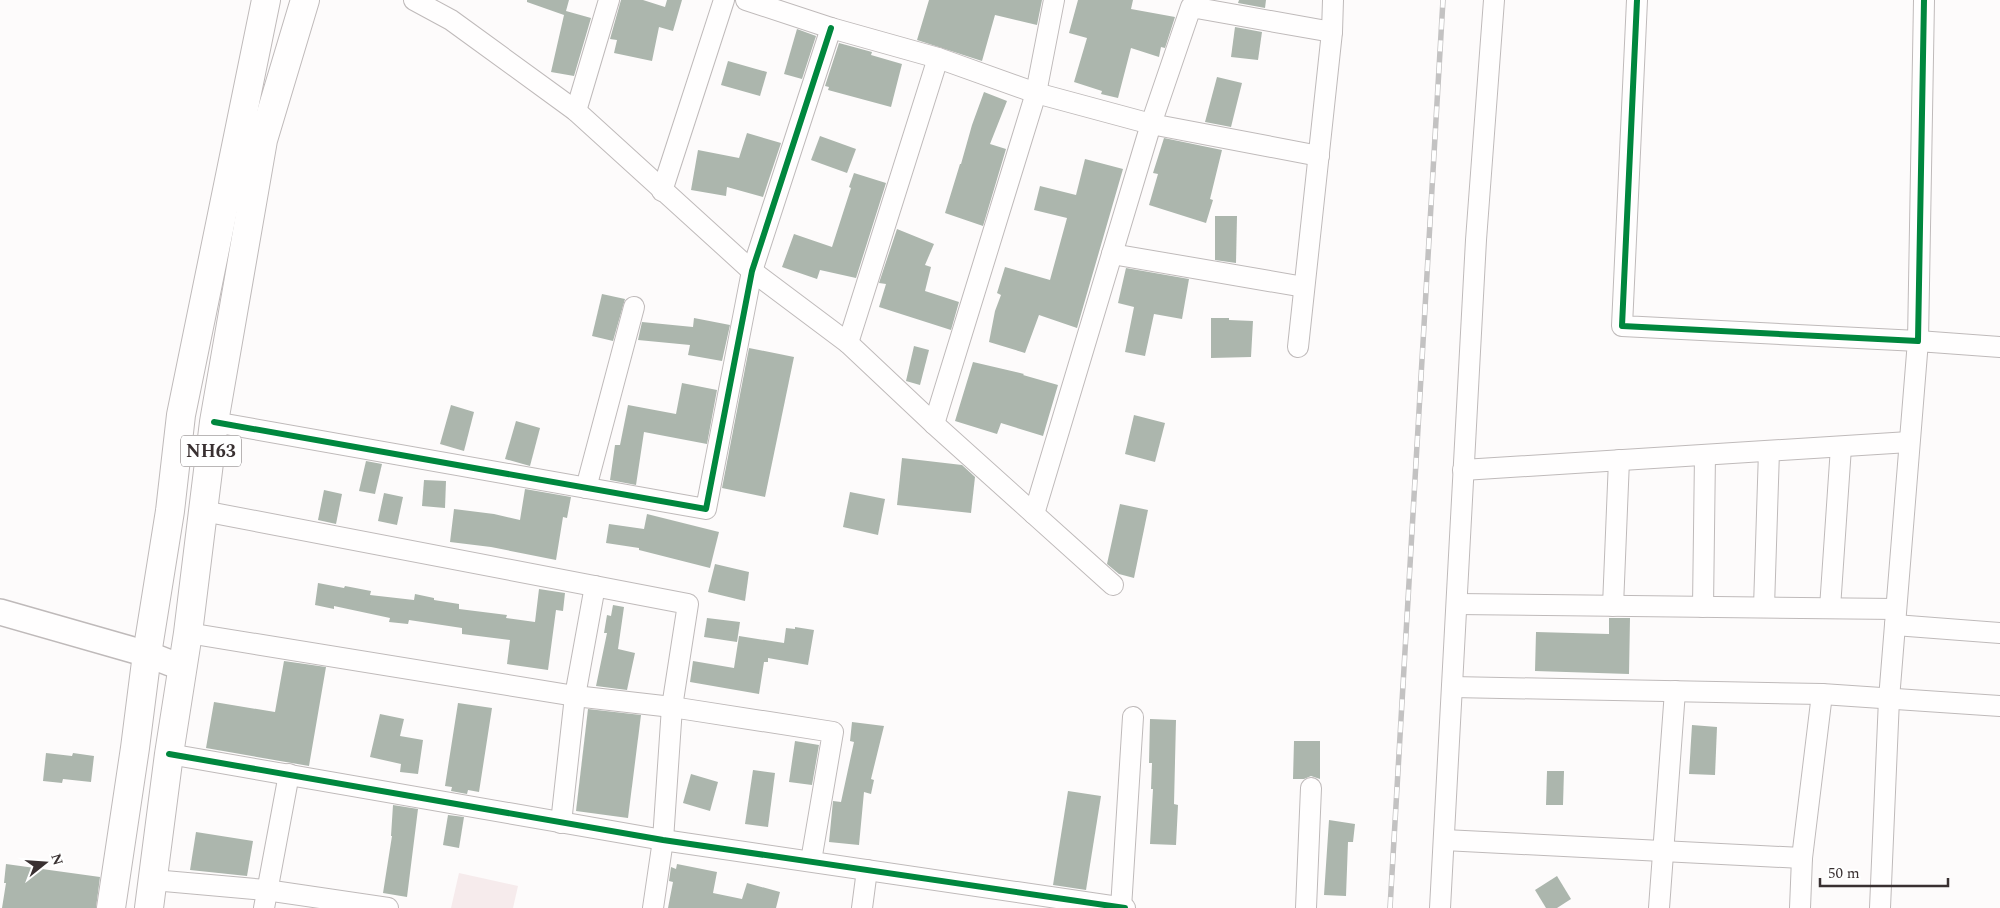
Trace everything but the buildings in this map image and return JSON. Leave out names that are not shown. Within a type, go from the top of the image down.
[{"type":"highway","name":"NH63","points":[[111,908],[147,654],[170,511],[181,415],[266,0]]},
{"type":"highway","name":"NH63","points":[[149,908],[169,754],[188,634],[214,422],[263,140],[305,0]]},
{"type":"street","points":[[414,0],[463,29],[576,111],[752,271],[848,343],[934,424],[1114,585]]},
{"type":"street","points":[[576,111],[609,0]]},
{"type":"street","points":[[662,191],[724,0]]},
{"type":"street","points":[[746,0],[831,28],[938,58],[1036,93],[1151,124],[1319,156]]},
{"type":"street","points":[[934,424],[1036,93],[1054,0]]},
{"type":"street","points":[[1298,347],[1332,32],[1333,0]]},
{"type":"street","points":[[1440,908],[1477,231],[1494,0]]},
{"type":"street","points":[[1637,0],[1622,326],[2000,347]]},
{"type":"street","points":[[1880,908],[1889,699],[1918,341],[1924,0]]},
{"type":"street","points":[[1034,514],[1151,124],[1191,7],[1332,32]]},
{"type":"street","points":[[214,422],[706,509],[752,271],[831,28]]},
{"type":"street","points":[[848,343],[938,58]]},
{"type":"street","points":[[1112,254],[1304,287]]},
{"type":"street","points":[[586,488],[634,307]]},
{"type":"street","points":[[1463,470],[1909,442]]},
{"type":"street","points":[[1830,608],[1841,447]]},
{"type":"street","points":[[1764,607],[1769,451]]},
{"type":"street","points":[[1702,607],[1705,455]]},
{"type":"street","points":[[1613,606],[1619,460]]},
{"type":"street","points":[[203,511],[688,604],[672,707],[663,840],[653,908]]},
{"type":"street","points":[[561,823],[576,696],[595,586]]},
{"type":"street","points":[[1457,604],[1830,608],[2000,633]]},
{"type":"street","points":[[0,612],[147,654],[183,668]]},
{"type":"street","points":[[188,634],[576,696],[672,707],[833,732],[811,861]]},
{"type":"street","points":[[1452,686],[1822,694],[2000,706]]},
{"type":"street","points":[[1659,908],[1676,691]]},
{"type":"street","points":[[1800,908],[1802,858],[1822,694]]},
{"type":"street","points":[[1121,908],[1133,717]]},
{"type":"street","points":[[169,754],[663,840],[1125,908]]},
{"type":"street","points":[[265,899],[289,774]]},
{"type":"street","points":[[1306,908],[1311,788]]},
{"type":"street","points":[[1444,840],[1802,858]]},
{"type":"street","points":[[862,908],[867,870]]},
{"type":"street","points":[[153,880],[265,899],[388,908]]},
{"type":"shaded area","points":[[459,873],[518,886],[513,908],[451,908]]},
{"type":"railway","points":[[1390,908],[1443,0]]},
{"type":"cycle path","points":[[1637,0],[1622,326],[1918,341],[1924,0]]},
{"type":"cycle path","points":[[214,422],[706,509],[752,271],[831,28]]},
{"type":"cycle path","points":[[169,754],[663,840],[1125,908]]}]
